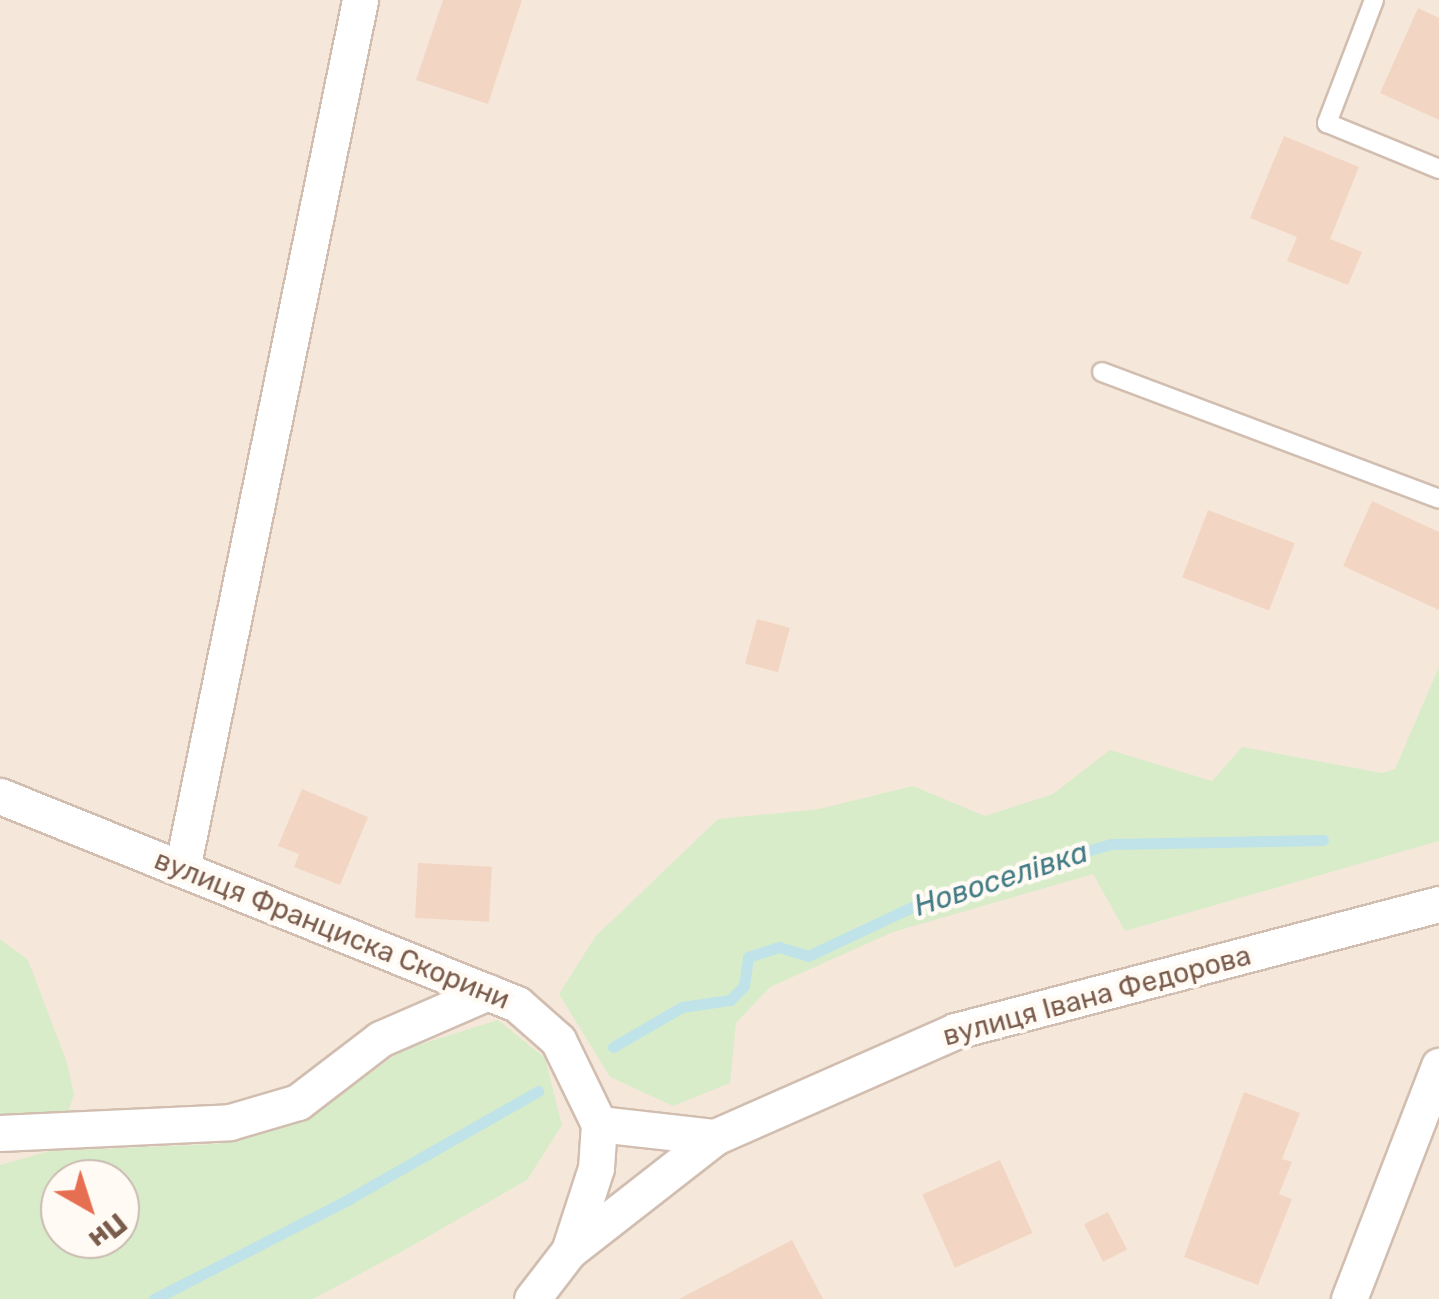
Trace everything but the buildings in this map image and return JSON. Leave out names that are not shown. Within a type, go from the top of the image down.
[{"type":"street","points":[[182,868],[360,0]]},
{"type":"street","name":"вулиця Франциска Скорини","points":[[0,796],[517,1004],[558,1040],[598,1124],[596,1168],[570,1251]]},
{"type":"street","name":"вулиця Івана Федорова","points":[[532,1299],[570,1251],[714,1137],[955,1031],[1439,904]]},
{"type":"street","points":[[0,1133],[230,1122],[298,1102],[380,1039],[488,992]]},
{"type":"street","points":[[1349,1299],[1432,1112],[1439,1066]]},
{"type":"street","points":[[598,1124],[714,1137]]},
{"type":"lane","points":[[1374,0],[1327,123],[1439,168]]},
{"type":"lane","points":[[1102,372],[1439,499]]},
{"type":"shaded area","points":[[0,0],[1439,0],[1439,1299],[0,1299]]},
{"type":"green space","points":[[1439,667],[1439,841],[1125,931],[1093,874],[893,932],[770,987],[736,1023],[730,1083],[673,1106],[610,1077],[559,994],[595,937],[718,819],[819,809],[913,786],[985,816],[1053,794],[1110,750],[1212,781],[1242,747],[1382,773],[1395,769]]},
{"type":"green space","points":[[0,939],[28,960],[67,1063],[74,1094],[68,1113],[0,1116]]},
{"type":"green space","points":[[498,1020],[545,1058],[562,1125],[527,1180],[313,1299],[0,1299],[0,1165],[50,1151],[216,1144],[308,1119],[402,1050]]},
{"type":"waterway","name":"Новоселівка","points":[[613,1047],[682,1007],[730,1000],[744,986],[748,957],[779,947],[808,956],[940,894],[1111,844],[1323,840]]},
{"type":"waterway","name":"Новоселівка","points":[[154,1299],[349,1199],[538,1091]]}]
